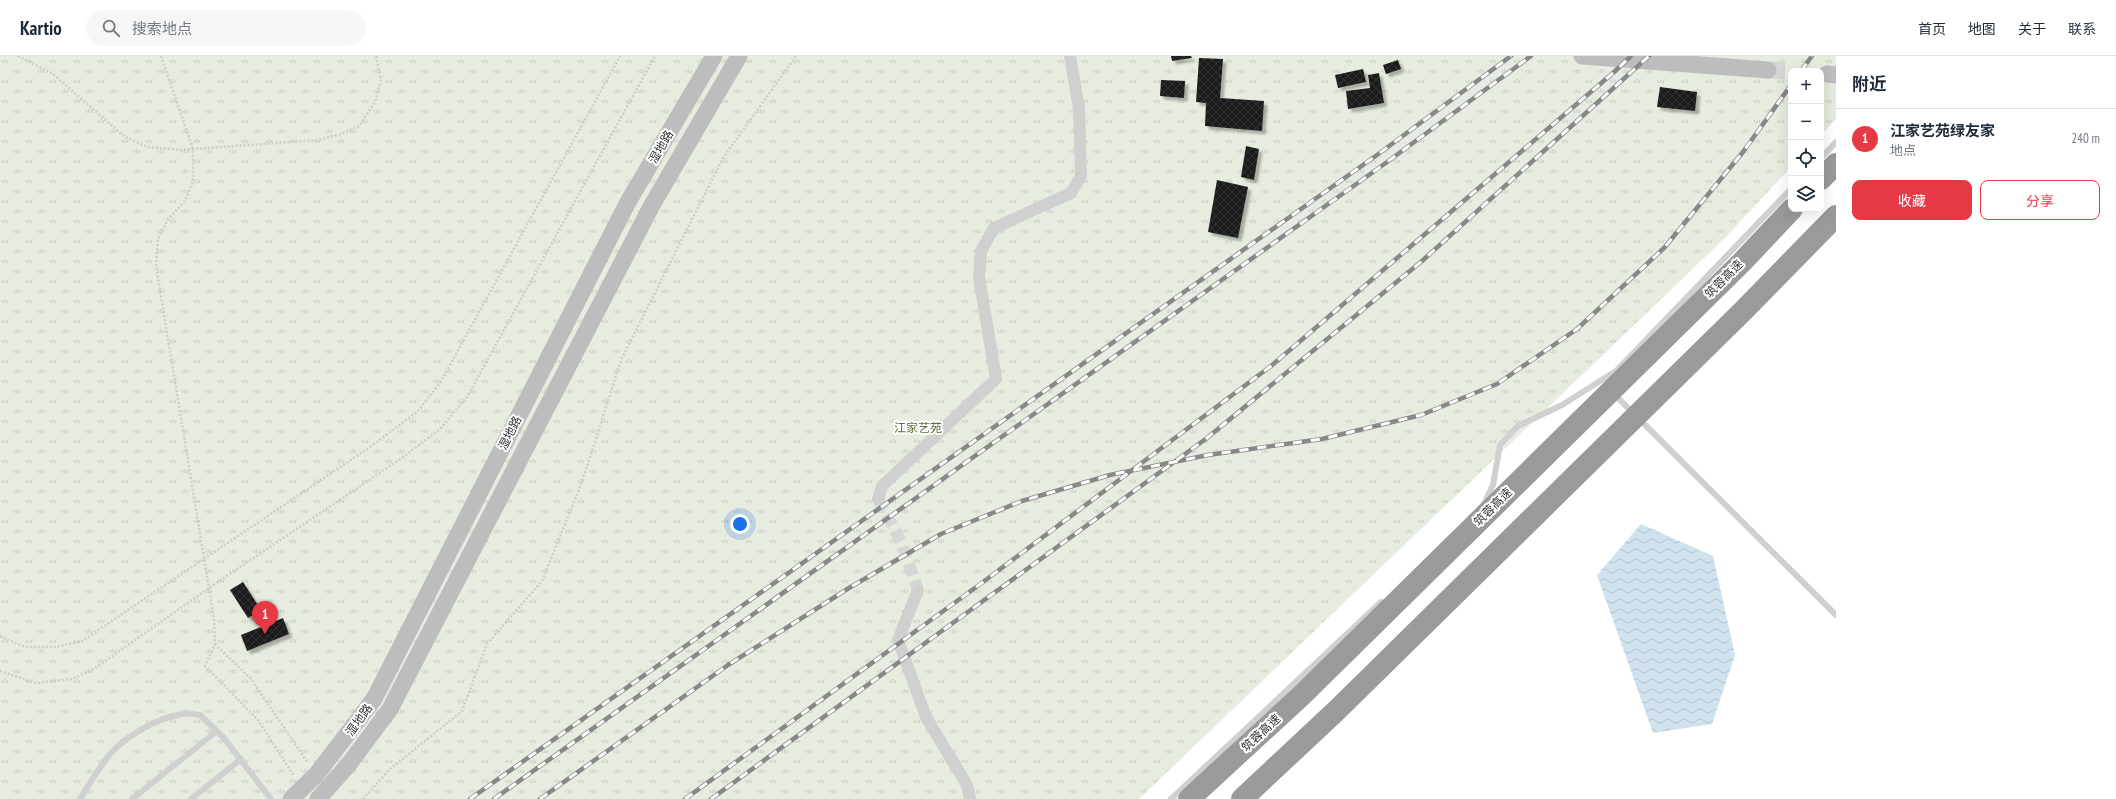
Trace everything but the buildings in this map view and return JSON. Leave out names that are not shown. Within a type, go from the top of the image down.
[{"type":"highway","points":[[1824,176],[1836,164]]},
{"type":"highway","name":"筑蓉高速","points":[[1189,799],[1302,695],[1730,274],[1789,212]]},
{"type":"highway","points":[[1242,799],[1387,661],[1743,311],[1836,216]]},
{"type":"street","name":"湿地路","points":[[296,794],[316,775],[374,700],[628,202],[714,56]]},
{"type":"street","name":"湿地路","points":[[318,799],[349,764],[390,709],[652,205],[739,56]]},
{"type":"street","points":[[878,499],[882,486],[996,379],[979,277],[981,251],[994,228],[1071,193],[1081,176],[1079,108],[1070,56]]},
{"type":"street","points":[[1582,56],[1768,70]]},
{"type":"street","points":[[918,590],[898,640],[926,717],[967,785],[970,799]]},
{"type":"lane","points":[[1824,155],[1836,142]]},
{"type":"lane","points":[[1478,512],[1493,485],[1500,445],[1514,430],[1518,426],[1562,405],[1616,371],[1788,192]]},
{"type":"lane","points":[[1600,381],[1662,440],[1836,615]]},
{"type":"lane","points":[[1170,799],[1389,595]]},
{"type":"lane","points":[[80,799],[112,752],[132,736],[158,722],[182,714],[200,715],[217,731],[241,759],[271,799]]},
{"type":"lane","points":[[132,799],[217,731]]},
{"type":"lane","points":[[191,799],[241,759]]},
{"type":"path","points":[[18,56],[53,74],[125,137],[148,147],[193,149],[317,140],[341,134],[359,126],[375,102],[380,80],[376,56]]},
{"type":"path","points":[[161,56],[193,149],[193,182],[185,201],[168,220],[158,239],[156,266],[209,588],[215,644],[206,666],[258,720],[296,794]]},
{"type":"path","points":[[0,636],[25,647],[56,647],[82,641],[205,560],[370,447],[417,412],[440,383],[620,56]]},
{"type":"path","points":[[0,671],[35,683],[72,679],[94,669],[209,588],[396,462],[440,429],[467,397],[654,56]]},
{"type":"path","points":[[363,799],[389,770],[462,711],[487,644],[542,581],[582,482],[621,360],[723,158],[796,56]]},
{"type":"path","points":[[215,644],[251,679],[316,775]]},
{"type":"green space","name":"江家艺苑","points":[[0,56],[1836,56],[1836,119],[1824,132],[1824,68],[1788,68],[1788,170],[1725,238],[1139,799],[0,799]]},
{"type":"water","points":[[1641,524],[1713,556],[1735,655],[1712,724],[1653,733],[1597,575]]},
{"type":"tunnel","points":[[1768,70],[1788,71]]},
{"type":"tunnel","points":[[878,499],[901,542],[918,590]]},
{"type":"railway","points":[[470,799],[1377,155],[1511,56]]},
{"type":"railway","points":[[494,799],[1383,165],[1531,56]]},
{"type":"railway","points":[[685,799],[979,585],[1271,366],[1631,56]]},
{"type":"railway","points":[[711,799],[1207,438],[1422,261],[1649,56]]},
{"type":"railway","points":[[1803,68],[1812,56]]},
{"type":"railway","points":[[540,799],[728,665],[849,588],[941,534],[1022,501],[1110,475],[1208,455],[1322,439],[1421,415],[1497,384],[1577,329],[1664,248],[1743,152],[1788,89]]},
{"type":"place","name":"江家艺苑绿友家","points":[[265,634]]}]
